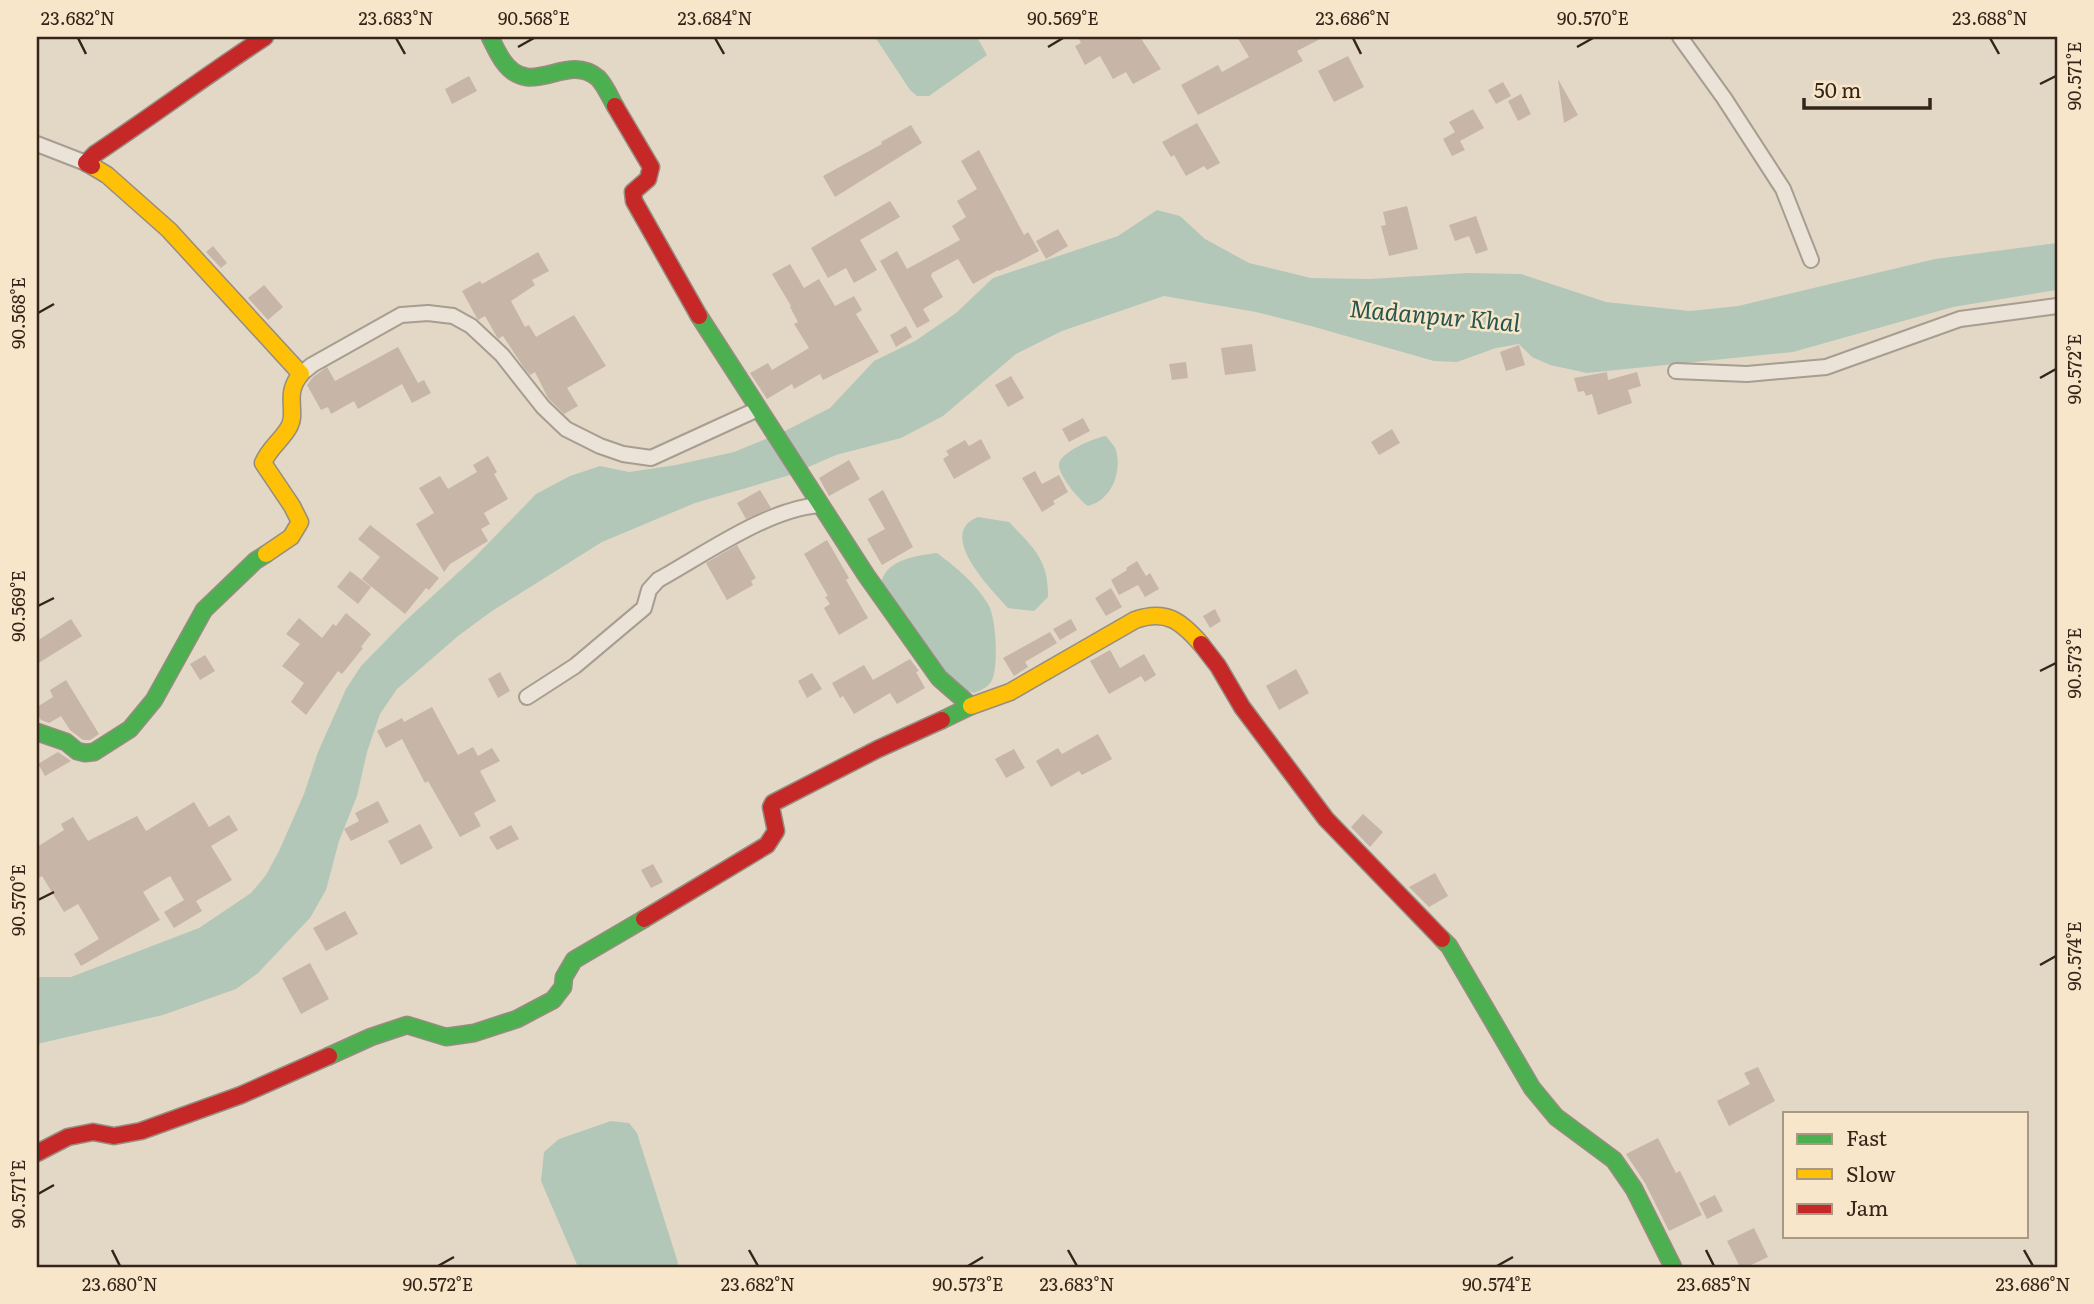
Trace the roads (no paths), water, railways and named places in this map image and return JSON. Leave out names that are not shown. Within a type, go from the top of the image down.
[{"type":"street","points":[[86,163],[95,154],[186,93],[205,76],[265,37]]},
{"type":"street","points":[[490,37],[506,66],[515,76],[531,80],[565,69],[584,68],[591,70],[600,79],[651,167],[648,179],[634,192],[634,201],[707,330],[820,505],[939,678],[971,706]]},
{"type":"street","points":[[1680,37],[1724,98],[1783,189],[1811,260]]},
{"type":"street","points":[[37,144],[86,163],[107,175],[170,230],[301,374]]},
{"type":"street","points":[[1676,370],[1747,374],[1826,367],[1960,320],[2057,306]]},
{"type":"street","points":[[37,732],[66,742],[77,751],[85,753],[94,752],[130,729],[154,700],[204,610],[255,561],[291,537],[300,522],[295,508],[263,463],[267,453],[291,425],[290,394],[294,381],[312,365],[401,315],[428,313],[453,316],[471,326],[502,355],[543,407],[566,429],[623,454],[651,458],[758,408]]},
{"type":"street","points":[[527,697],[575,666],[644,608],[649,590],[658,580],[782,513],[802,506],[820,505]]},
{"type":"street","points":[[37,1153],[68,1137],[93,1132],[114,1136],[141,1131],[241,1095],[371,1037],[407,1025],[446,1037],[474,1034],[517,1019],[553,1000],[563,987],[564,977],[573,960],[774,841],[777,832],[771,807],[773,803],[878,749],[971,706],[1010,692],[1135,620],[1156,614],[1179,623],[1202,644],[1242,707],[1326,819],[1449,946],[1540,1098],[1556,1117],[1614,1160],[1633,1189],[1673,1267]]},
{"type":"water","points":[[875,37],[977,37],[987,55],[929,96],[917,96],[910,90]]},
{"type":"water","name":"Madanpur Khal","points":[[1157,210],[1180,216],[1205,239],[1249,263],[1311,278],[1370,279],[1468,273],[1521,274],[1606,302],[1690,311],[1738,306],[1935,259],[2057,243],[2057,290],[1953,307],[1793,352],[1587,373],[1550,365],[1532,357],[1519,344],[1496,348],[1457,362],[1434,361],[1256,312],[1164,296],[1062,331],[1016,354],[943,416],[901,438],[836,455],[790,475],[695,503],[602,542],[492,611],[458,636],[397,689],[380,714],[326,890],[310,918],[258,973],[236,989],[163,1015],[37,1044],[37,977],[71,977],[199,928],[251,893],[266,875],[279,851],[304,794],[318,752],[346,689],[361,666],[474,558],[536,494],[570,476],[600,466],[629,472],[676,465],[734,452],[785,431],[830,408],[874,361],[915,341],[956,313],[993,278],[1118,236]]},
{"type":"water","points":[[1106,436],[1113,444],[1118,458],[1116,476],[1103,498],[1088,506],[1062,475],[1060,460],[1086,442]]},
{"type":"water","points":[[978,517],[1009,522],[1038,555],[1046,573],[1048,597],[1034,611],[1008,608],[971,562],[964,549],[962,536],[966,525]]},
{"type":"water","points":[[937,553],[972,583],[991,610],[996,641],[994,673],[989,685],[974,693],[952,686],[881,583],[889,569],[903,560]]},
{"type":"water","points":[[611,1121],[629,1123],[637,1133],[678,1263],[677,1267],[578,1267],[541,1181],[544,1152],[559,1139]]}]
